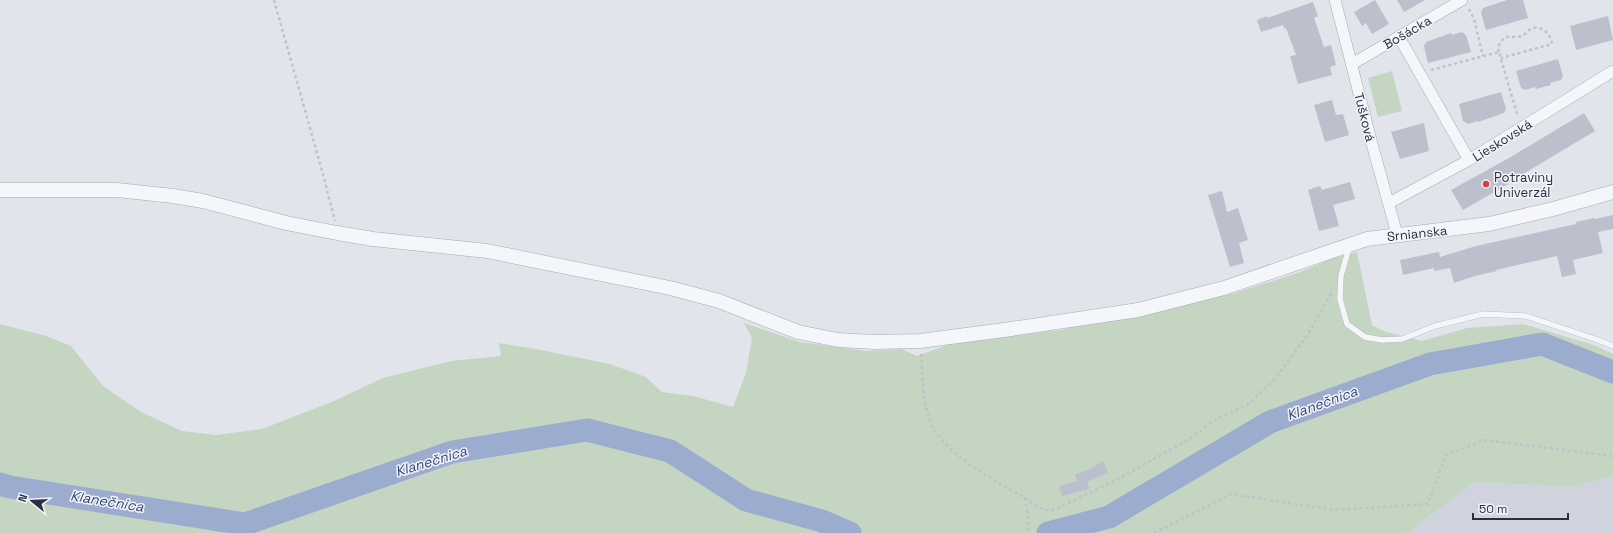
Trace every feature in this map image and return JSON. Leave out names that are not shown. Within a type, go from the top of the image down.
[{"type":"street","name":"Tušková","points":[[1335,0],[1397,234]]},
{"type":"street","name":"Bošácka","points":[[1352,64],[1399,36],[1465,3]]},
{"type":"street","points":[[1399,36],[1469,160]]},
{"type":"street","name":"Lieskovská","points":[[1388,203],[1469,160],[1613,71]]},
{"type":"street","name":"Srnianska","points":[[0,190],[117,190],[167,195],[203,201],[286,223],[337,233],[380,240],[493,252],[670,288],[719,301],[780,326],[822,338],[862,342],[920,340],[1004,330],[1138,310],[1224,288],[1351,243],[1367,239],[1397,234],[1489,224],[1553,209],[1613,192]]},
{"type":"lane","points":[[1351,243],[1341,277],[1340,299],[1347,324],[1365,337],[1382,340],[1402,339],[1435,326],[1483,314],[1526,316],[1613,346]]},
{"type":"path","points":[[274,0],[334,212],[337,233]]},
{"type":"path","points":[[1465,3],[1474,19],[1483,56]]},
{"type":"path","points":[[1501,58],[1552,44],[1550,36],[1544,30],[1537,28],[1530,30],[1521,36],[1506,37],[1500,42],[1498,48],[1517,114]]},
{"type":"path","points":[[1426,71],[1499,52]]},
{"type":"path","points":[[920,340],[924,399],[931,422],[938,437],[989,478],[1025,498],[1034,505],[1044,510],[1053,510],[1112,482],[1188,440],[1216,420],[1247,405],[1274,380],[1306,337],[1341,277]]},
{"type":"path","points":[[1154,533],[1231,494],[1334,510],[1428,504],[1446,455],[1485,440],[1613,456]]},
{"type":"path","points":[[1025,498],[1028,516],[1028,533]]},
{"type":"shaded area","points":[[1613,476],[1613,533],[1407,533],[1475,482],[1571,487]]},
{"type":"green space","points":[[1392,71],[1402,111],[1378,117],[1368,78]]},
{"type":"green space","points":[[1357,252],[1372,325],[1386,332],[1422,341],[1467,328],[1523,324],[1594,345],[1613,354],[1613,476],[1571,487],[1475,482],[1407,533],[0,533],[0,324],[46,336],[71,346],[103,386],[141,412],[182,431],[216,435],[262,429],[334,401],[383,378],[451,361],[501,356],[499,343],[610,364],[646,377],[662,392],[693,396],[733,407],[746,373],[752,338],[744,323],[800,342],[867,351],[901,349],[917,356],[952,343],[1061,330],[1235,293],[1300,272],[1334,258]]},
{"type":"building","points":[[1375,0],[1389,24],[1372,34],[1366,23],[1362,26],[1354,12]]},
{"type":"building","points":[[1397,0],[1425,0],[1404,12]]},
{"type":"building","points":[[1507,0],[1523,0],[1528,18],[1486,30],[1481,13],[1483,8]]},
{"type":"building","points":[[1313,2],[1318,16],[1314,18],[1324,47],[1331,45],[1336,65],[1330,67],[1332,75],[1298,84],[1290,56],[1296,55],[1286,28],[1285,29],[1283,25],[1261,32],[1257,20]]},
{"type":"building","points":[[1608,16],[1613,40],[1576,50],[1570,26]]},
{"type":"building","points":[[1462,32],[1466,35],[1471,52],[1428,63],[1424,46],[1426,42],[1451,33],[1452,35]]},
{"type":"building","points":[[1558,59],[1563,76],[1561,80],[1550,83],[1551,85],[1536,89],[1535,87],[1525,90],[1521,88],[1516,71]]},
{"type":"building","points":[[1501,92],[1506,109],[1504,113],[1468,124],[1463,121],[1459,104]]},
{"type":"building","points":[[1332,100],[1336,115],[1343,114],[1349,135],[1325,142],[1314,105]]},
{"type":"building","points":[[1584,113],[1595,131],[1463,210],[1451,190],[1509,158]]},
{"type":"building","points":[[1424,123],[1429,151],[1400,159],[1391,132]]},
{"type":"building","points":[[1350,182],[1355,199],[1333,205],[1339,226],[1319,231],[1308,190],[1320,186],[1322,190]]},
{"type":"building","points":[[1222,191],[1227,212],[1238,208],[1248,240],[1239,243],[1244,263],[1230,267],[1208,195]]},
{"type":"building","points":[[1613,215],[1613,229],[1598,232],[1603,253],[1573,260],[1576,274],[1562,277],[1557,256],[1496,270],[1497,271],[1454,283],[1450,268],[1434,271],[1434,268],[1403,275],[1400,260],[1439,252],[1440,257],[1476,246],[1576,224],[1576,222]]},
{"type":"building","points":[[1104,461],[1108,473],[1087,482],[1089,489],[1062,496],[1059,486],[1077,481],[1075,474],[1089,470]]},
{"type":"waterway","name":"Klanečnica","points":[[1048,533],[1109,517],[1270,422],[1430,364],[1542,344],[1613,372]]},
{"type":"waterway","name":"Klanečnica","points":[[0,484],[10,487],[245,524],[452,452],[587,430],[670,451],[746,500],[822,521],[850,533]]},
{"type":"waterway","name":"Klanečnica","points":[[1063,533],[1067,528]]},
{"type":"place","name":"Potraviny Univerzál","points":[[1486,184]]}]
